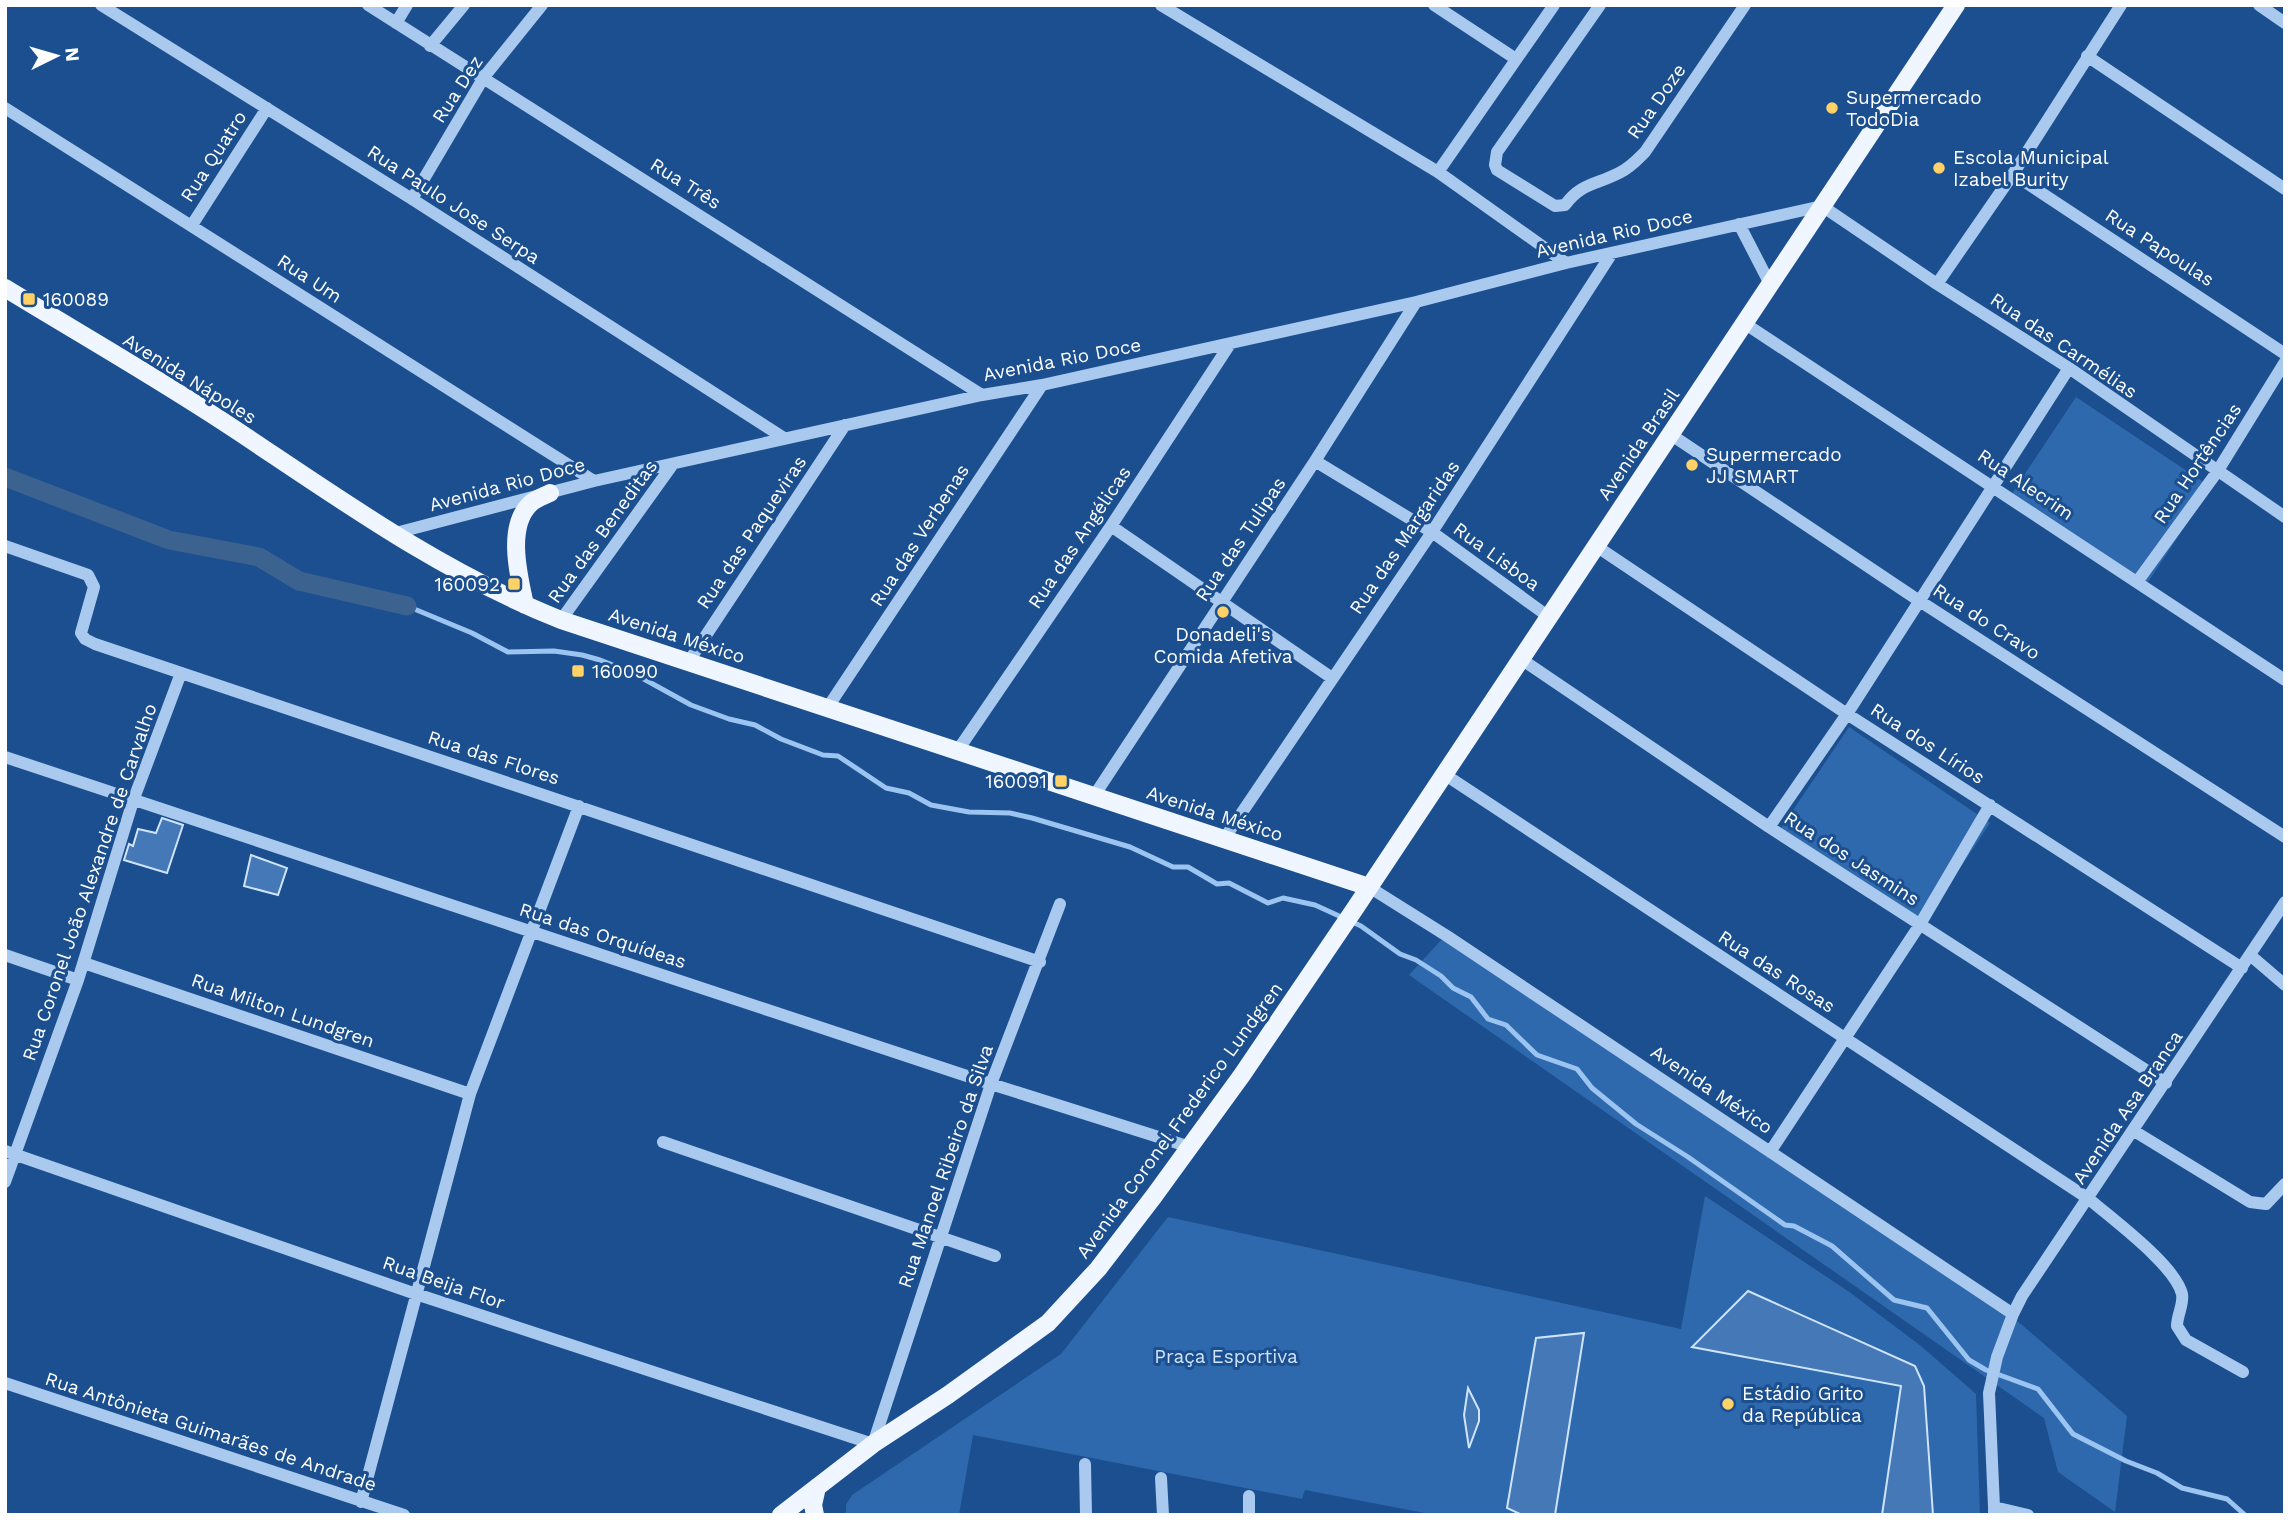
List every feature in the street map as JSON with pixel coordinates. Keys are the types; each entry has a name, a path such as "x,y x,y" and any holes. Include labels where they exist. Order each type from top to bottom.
{"main road":[{"name":"Avenida Brasil","path":"1356,907 1956,5"},
{"name":"Avenida Nápoles","path":"5,288 233,428 351,508"},
{"path":"525,605 516,565 518,534 523,515 531,504 550,493"},
{"name":"Avenida México","path":"351,508 469,578 561,620 1369,887"},
{"name":"Avenida Coronel Frederico Lundgren","path":"781,1515 873,1444 1048,1324 1098,1269 1190,1147 1356,907"},
{"path":"815,1515 813,1505 817,1487"}],"street":[{"name":"Rua Paulo Jose Serpa","path":"101,5 412,199 784,438"},
{"name":"Rua Três","path":"368,5 982,395"},
{"path":"396,23 407,5"},
{"path":"430,46 464,5"},
{"name":"Rua Dez","path":"412,199 484,77 542,5"},
{"path":"1161,5 1438,172 1566,263"},
{"path":"1434,5 1516,58"},
{"path":"1438,172 1554,5"},
{"name":"Rua Doze","path":"1600,5 1494,159 1497,170 1555,206 1565,205 1579,189 1632,166 1645,152 1745,5"},
{"path":"1937,284 2013,174 2122,5"},
{"path":"2259,5 2285,23"},
{"path":"2087,56 2285,189"},
{"name":"Rua Um","path":"5,108 594,481"},
{"name":"Rua Quatro","path":"192,225 267,108"},
{"name":"Rua Papoulas","path":"2013,174 2285,354"},
{"name":"Avenida Rio Doce","path":"392,534 594,481 982,395 1230,344 1416,302 1566,263 1822,206"},
{"name":"Rua das Carmélias","path":"1822,206 2069,369 2285,517"},
{"path":"1739,224 1770,284"},
{"name":"Rua das Margaridas","path":"1224,839 1432,532 1612,253"},
{"name":"Rua das Tulipas","path":"1094,796 1315,461 1416,302"},
{"name":"Rua Alecrim","path":"1744,323 2285,680"},
{"name":"Rua das Angélicas","path":"958,750 1111,526 1230,344"},
{"name":"Rua Hortências","path":"2137,582 2217,472 2285,362"},
{"path":"1769,827 1847,714 2069,369"},
{"name":"Rua das Verbenas","path":"828,707 1042,384"},
{"name":"Rua das Paqueviras","path":"689,661 845,425"},
{"name":"Rua do Cravo","path":"1670,434 1918,600 2285,837"},
{"name":"Rua Lisboa","path":"1315,461 1432,532 1549,617"},
{"name":"Rua das Beneditas","path":"561,620 673,464"},
{"path":"1111,526 1332,678"},
{"name":"Rua das Flores","path":"5,546 88,575 94,587 81,633 85,639 95,644 1040,962"},
{"name":"Rua dos Lírios","path":"1596,546 1847,714 2242,968"},
{"name":"Rua dos Jasmins","path":"1521,659 1919,926 2166,1083"},
{"name":"Rua Coronel João Alexandre de Carvalho","path":"5,1182 10,1152 78,981 133,801 181,673"},
{"name":"Rua das Orquídeas","path":"5,757 991,1084 1190,1147"},
{"name":"Rua das Rosas","path":"1444,774 2089,1199 2157,1259 2178,1285 2182,1298 2177,1326 2186,1340 2243,1372"},
{"path":"361,1502 470,1094 579,806"},
{"path":"1770,1152 1919,926 1990,806"},
{"name":"Avenida México","path":"1369,887 2013,1314"},
{"name":"Avenida Asa Branca","path":"1994,1511 1989,1393 1997,1357 2013,1314 2022,1296 2285,902"},
{"name":"Rua Manoel Ribeiro da Silva","path":"873,1444 991,1084 1060,904"},
{"path":"5,955 78,981"},
{"path":"2250,955 2285,985"},
{"name":"Rua Milton Lundgren","path":"84,963 470,1094"},
{"path":"2134,1131 2250,1202 2266,1204 2285,1184"},
{"path":"663,1142 995,1256"},
{"name":"Rua Beija Flor","path":"10,1152 416,1294 873,1444"},
{"name":"Rua Antônieta Guimarães de Andrade","path":"5,1382 404,1515"},
{"path":"1085,1464 1086,1515"},
{"path":"1161,1478 1163,1515"},
{"path":"1248,1496 1249,1515"},
{"path":"1994,1511 2028,1515"}],"green space":[{"path":"2076,397 2211,487 2146,585 2011,495"},
{"path":"1849,727 1990,823 1923,924 1781,828"},
{"path":"1444,937 2021,1324 2127,1416 2115,1512 2058,1472 2044,1418 1409,975"},
{"name":"Praça Esportiva","path":"1705,1196 1848,1291 1921,1346 1976,1394 1980,1515 1435,1515 1305,1490 1302,1499 973,1435 959,1515 846,1515 846,1505 852,1495 1061,1354 1168,1217 1681,1329"}],"building":[{"path":"162,818 183,825 167,873 124,860 129,844 133,846 138,829 156,833"},
{"path":"251,855 287,868 278,895 244,886"},
{"path":"1748,1291 1915,1366 1924,1386 1933,1515 1882,1515 1901,1386 1692,1347"},
{"path":"1584,1333 1555,1515 1522,1515 1507,1508 1536,1338"},
{"path":"1468,1388 1479,1410 1479,1421 1469,1448 1464,1415"}],"waterway":[{"path":"5,477 169,540 259,557 299,581 407,606"},
{"path":"407,606 472,633 508,652 554,651 600,660 631,672 691,705 755,725 781,739 823,755 838,756 886,788 909,793 931,805 969,812 1010,813 1032,818 1130,847 1173,867 1188,867 1217,884 1229,883 1268,903 1283,898 1315,905 1361,926 1400,954 1416,960 1441,976 1453,988 1471,997 1488,1019 1506,1025 1537,1055 1577,1069 1592,1088 1636,1124 1785,1225 1794,1226 1832,1246 1894,1300 1927,1308 1969,1360 1986,1370 2038,1389 2073,1434 2126,1461 2157,1473 2182,1488 2227,1499 2245,1515"}],"place":[{"name":"Supermercado TodoDia","path":"1832,108"},
{"name":"Escola Municipal Izabel Burity","path":"1939,168"},
{"name":"160089","path":"29,299"},
{"name":"Supermercado JJ SMART","path":"1692,465"},
{"name":"160092","path":"514,584"},
{"name":"Donadeli's Comida Afetiva","path":"1223,612"},
{"name":"160090","path":"578,671"},
{"name":"160091","path":"1061,781"},
{"name":"Estádio Grito da República","path":"1728,1404"}]}
